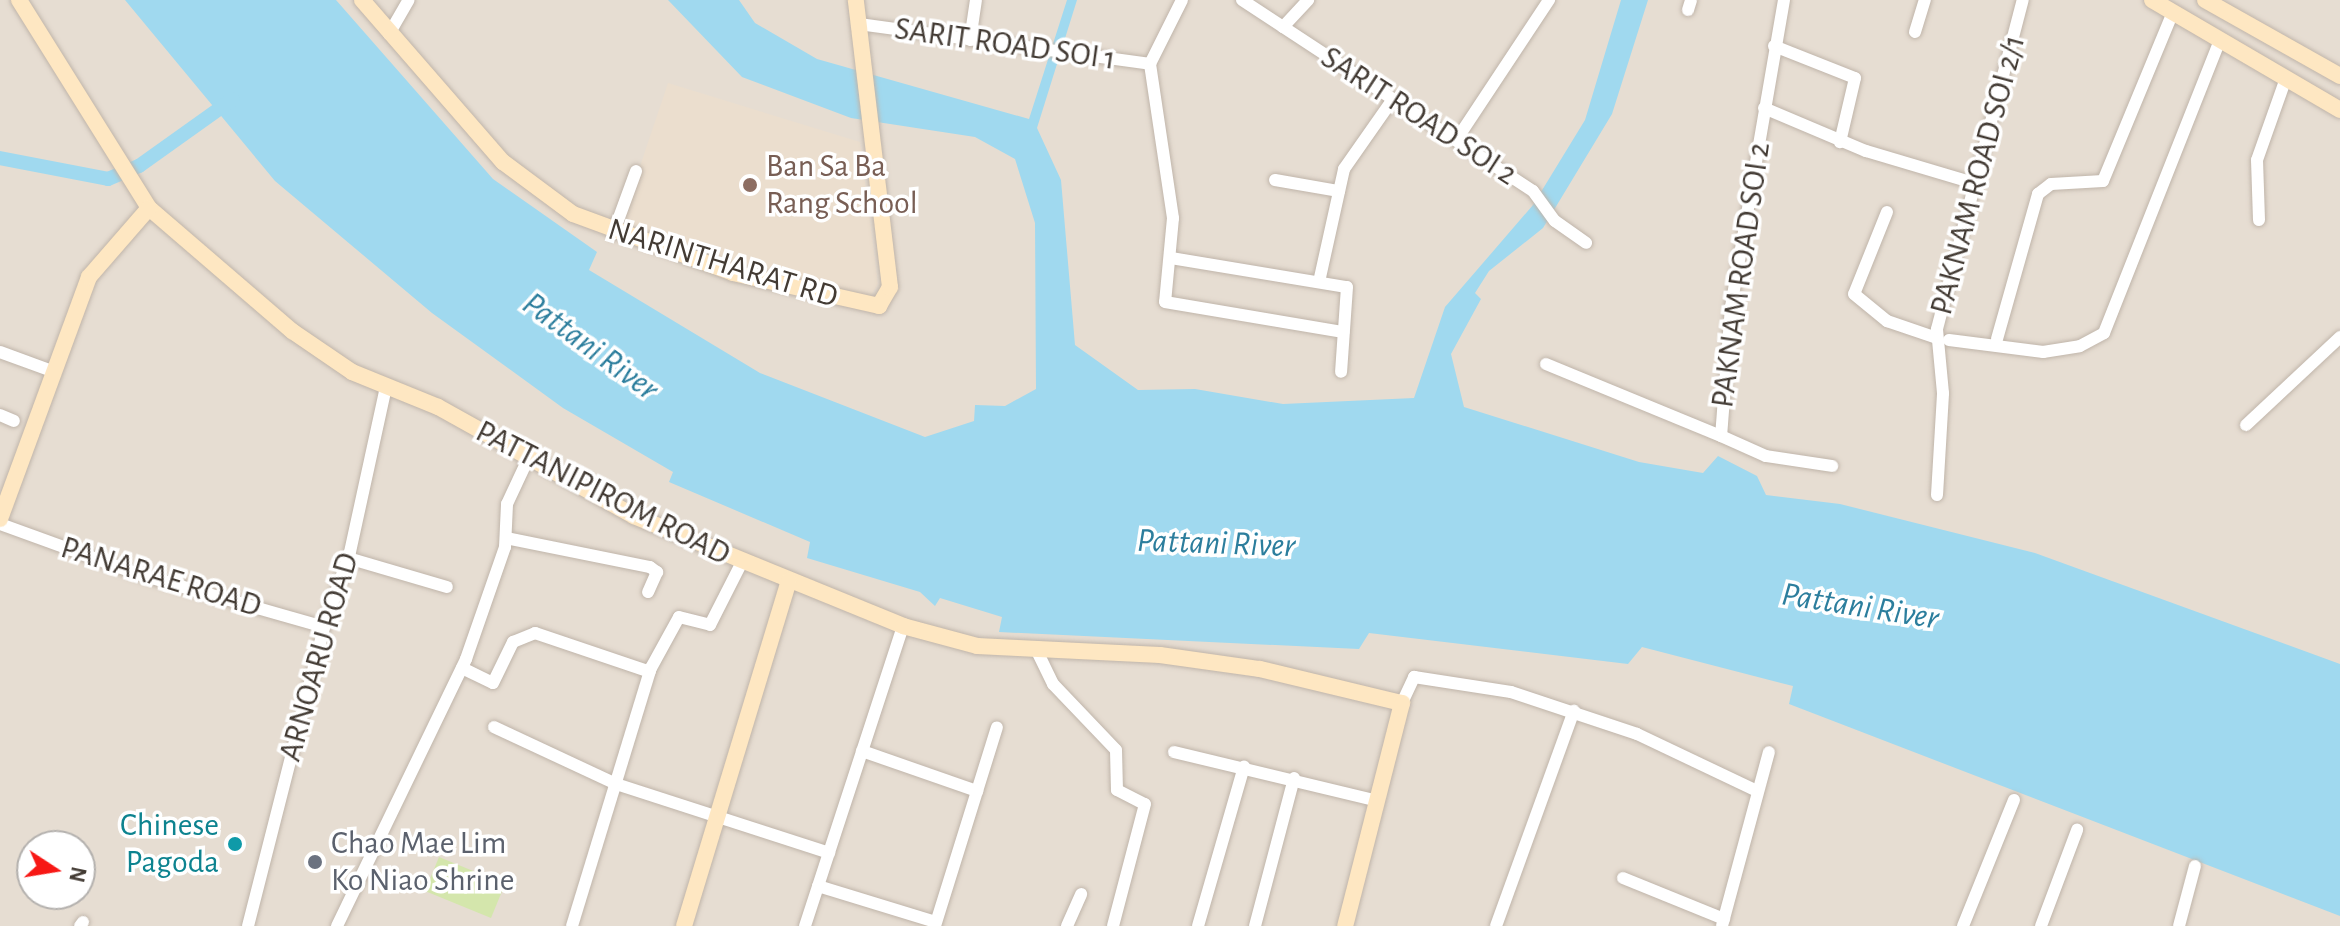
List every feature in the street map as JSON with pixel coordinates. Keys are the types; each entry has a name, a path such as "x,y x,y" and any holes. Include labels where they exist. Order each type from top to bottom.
{"street":[{"name":"PATTANIPIROM ROAD","path":"19,0 129,182 149,208 292,331 386,387 438,407 528,459 741,564 903,626 977,646 1260,669 1402,703"},
{"name":"NARINTHARAT RD","path":"362,0 503,162 573,214 613,234 855,303 886,300 859,24"},
{"path":"389,34 409,0"},
{"path":"856,0 859,24"},
{"path":"970,40 976,0"},
{"path":"1182,0 1150,64 1173,218 1165,302 1343,332"},
{"name":"SARIT ROAD SOI 2","path":"1242,0 1533,191 1555,221 1586,243"},
{"path":"1283,27 1308,0"},
{"path":"1457,139 1549,0"},
{"name":"PAKNAM ROAD SOI 2","path":"1784,0 1731,307 1721,436 1766,456 1832,466"},
{"path":"1915,32 1925,0"},
{"name":"PAKNAM ROAD SOI 2/1","path":"1937,495 1943,339 1977,184 2023,0"},
{"path":"2152,0 2340,110"},
{"path":"2205,0 2340,76"},
{"path":"1997,339 2042,188 2103,181 2173,12"},
{"name":"SARIT ROAD SOI 1","path":"859,24 1067,57 1150,64"},
{"path":"2241,52 2253,27"},
{"path":"1887,212 1854,294 1887,321 1943,339 2043,352 2080,346 2104,333 2220,40"},
{"path":"1774,46 1855,78 1840,142"},
{"path":"2259,220 2257,160 2286,78"},
{"path":"1319,282 1344,169 1393,99"},
{"path":"1764,108 1840,142 1977,184"},
{"path":"613,234 636,171"},
{"path":"1275,180 1339,191"},
{"path":"0,521 52,371 89,277 149,208"},
{"path":"1171,258 1347,287 1341,372"},
{"path":"2246,425 2340,337"},
{"path":"0,352 52,371"},
{"path":"1546,364 1721,436"},
{"name":"ARNOARU ROAD","path":"248,926 324,627 348,558 386,387"},
{"path":"0,415 14,421"},
{"path":"337,926 462,668 506,538 507,504 528,459"},
{"name":"PANARAE ROAD","path":"0,521 138,574 324,627"},
{"path":"506,538 650,567 657,572 648,592"},
{"path":"348,558 447,587"},
{"path":"572,926 650,672 679,617 710,625 741,564"},
{"path":"684,926 789,581"},
{"path":"805,926 903,626"},
{"path":"462,668 493,683 517,636 535,633 650,672"},
{"path":"1036,649 1053,684 1116,750 1117,790 1145,804 1113,926"},
{"path":"1345,926 1374,800 1402,703 1414,677 1574,711 1757,791"},
{"path":"1496,926 1574,711"},
{"path":"494,727 616,784 829,853"},
{"path":"818,886 936,924 997,727"},
{"path":"862,751 977,791"},
{"path":"1174,752 1294,778 1374,800"},
{"path":"1623,878 1723,922 1769,752"},
{"path":"1198,926 1244,767"},
{"path":"1255,926 1294,778"},
{"path":"1963,926 2014,800"},
{"path":"2041,926 2077,830"},
{"path":"2179,926 2195,866"},
{"path":"1067,926 1081,894"}],"shaded area":[{"path":"0,0 2340,0 2340,926 0,926"},
{"name":"Ban Sa Ba Rang School","path":"668,83 860,142 878,284 872,294 864,300 711,261 619,229"}],"green space":[{"path":"439,857 505,884 491,918 425,891"}],"water":[{"name":"Pattani River","path":"125,0 336,0 493,179 597,252 589,270 760,373 925,437 974,421 975,405 1005,406 1036,389 1035,223 1015,159 975,137 851,118 742,77 668,0 739,0 755,23 817,59 1029,119 1067,0 1077,0 1037,128 1061,180 1075,345 1138,390 1195,389 1283,404 1414,398 1445,307 1533,205 1585,120 1621,0 1648,0 1612,114 1543,228 1489,271 1475,293 1481,299 1451,354 1464,407 1639,462 1703,473 1718,456 1757,476 1766,495 1840,504 2035,553 2340,664 2340,916 1789,704 1793,686 1642,647 1628,664 1369,633 1359,649 999,632 1002,617 940,598 935,606 920,592 807,558 810,542 669,482 673,472 563,408 432,313 275,181"}],"waterway":[{"path":"0,158 108,179 139,166 233,99"}],"place":[{"name":"Ban Sa Ba Rang School","path":"750,185"},
{"name":"Chinese Pagoda","path":"235,844"},
{"name":"Chao Mae Lim Ko Niao Shrine","path":"315,862"}]}
